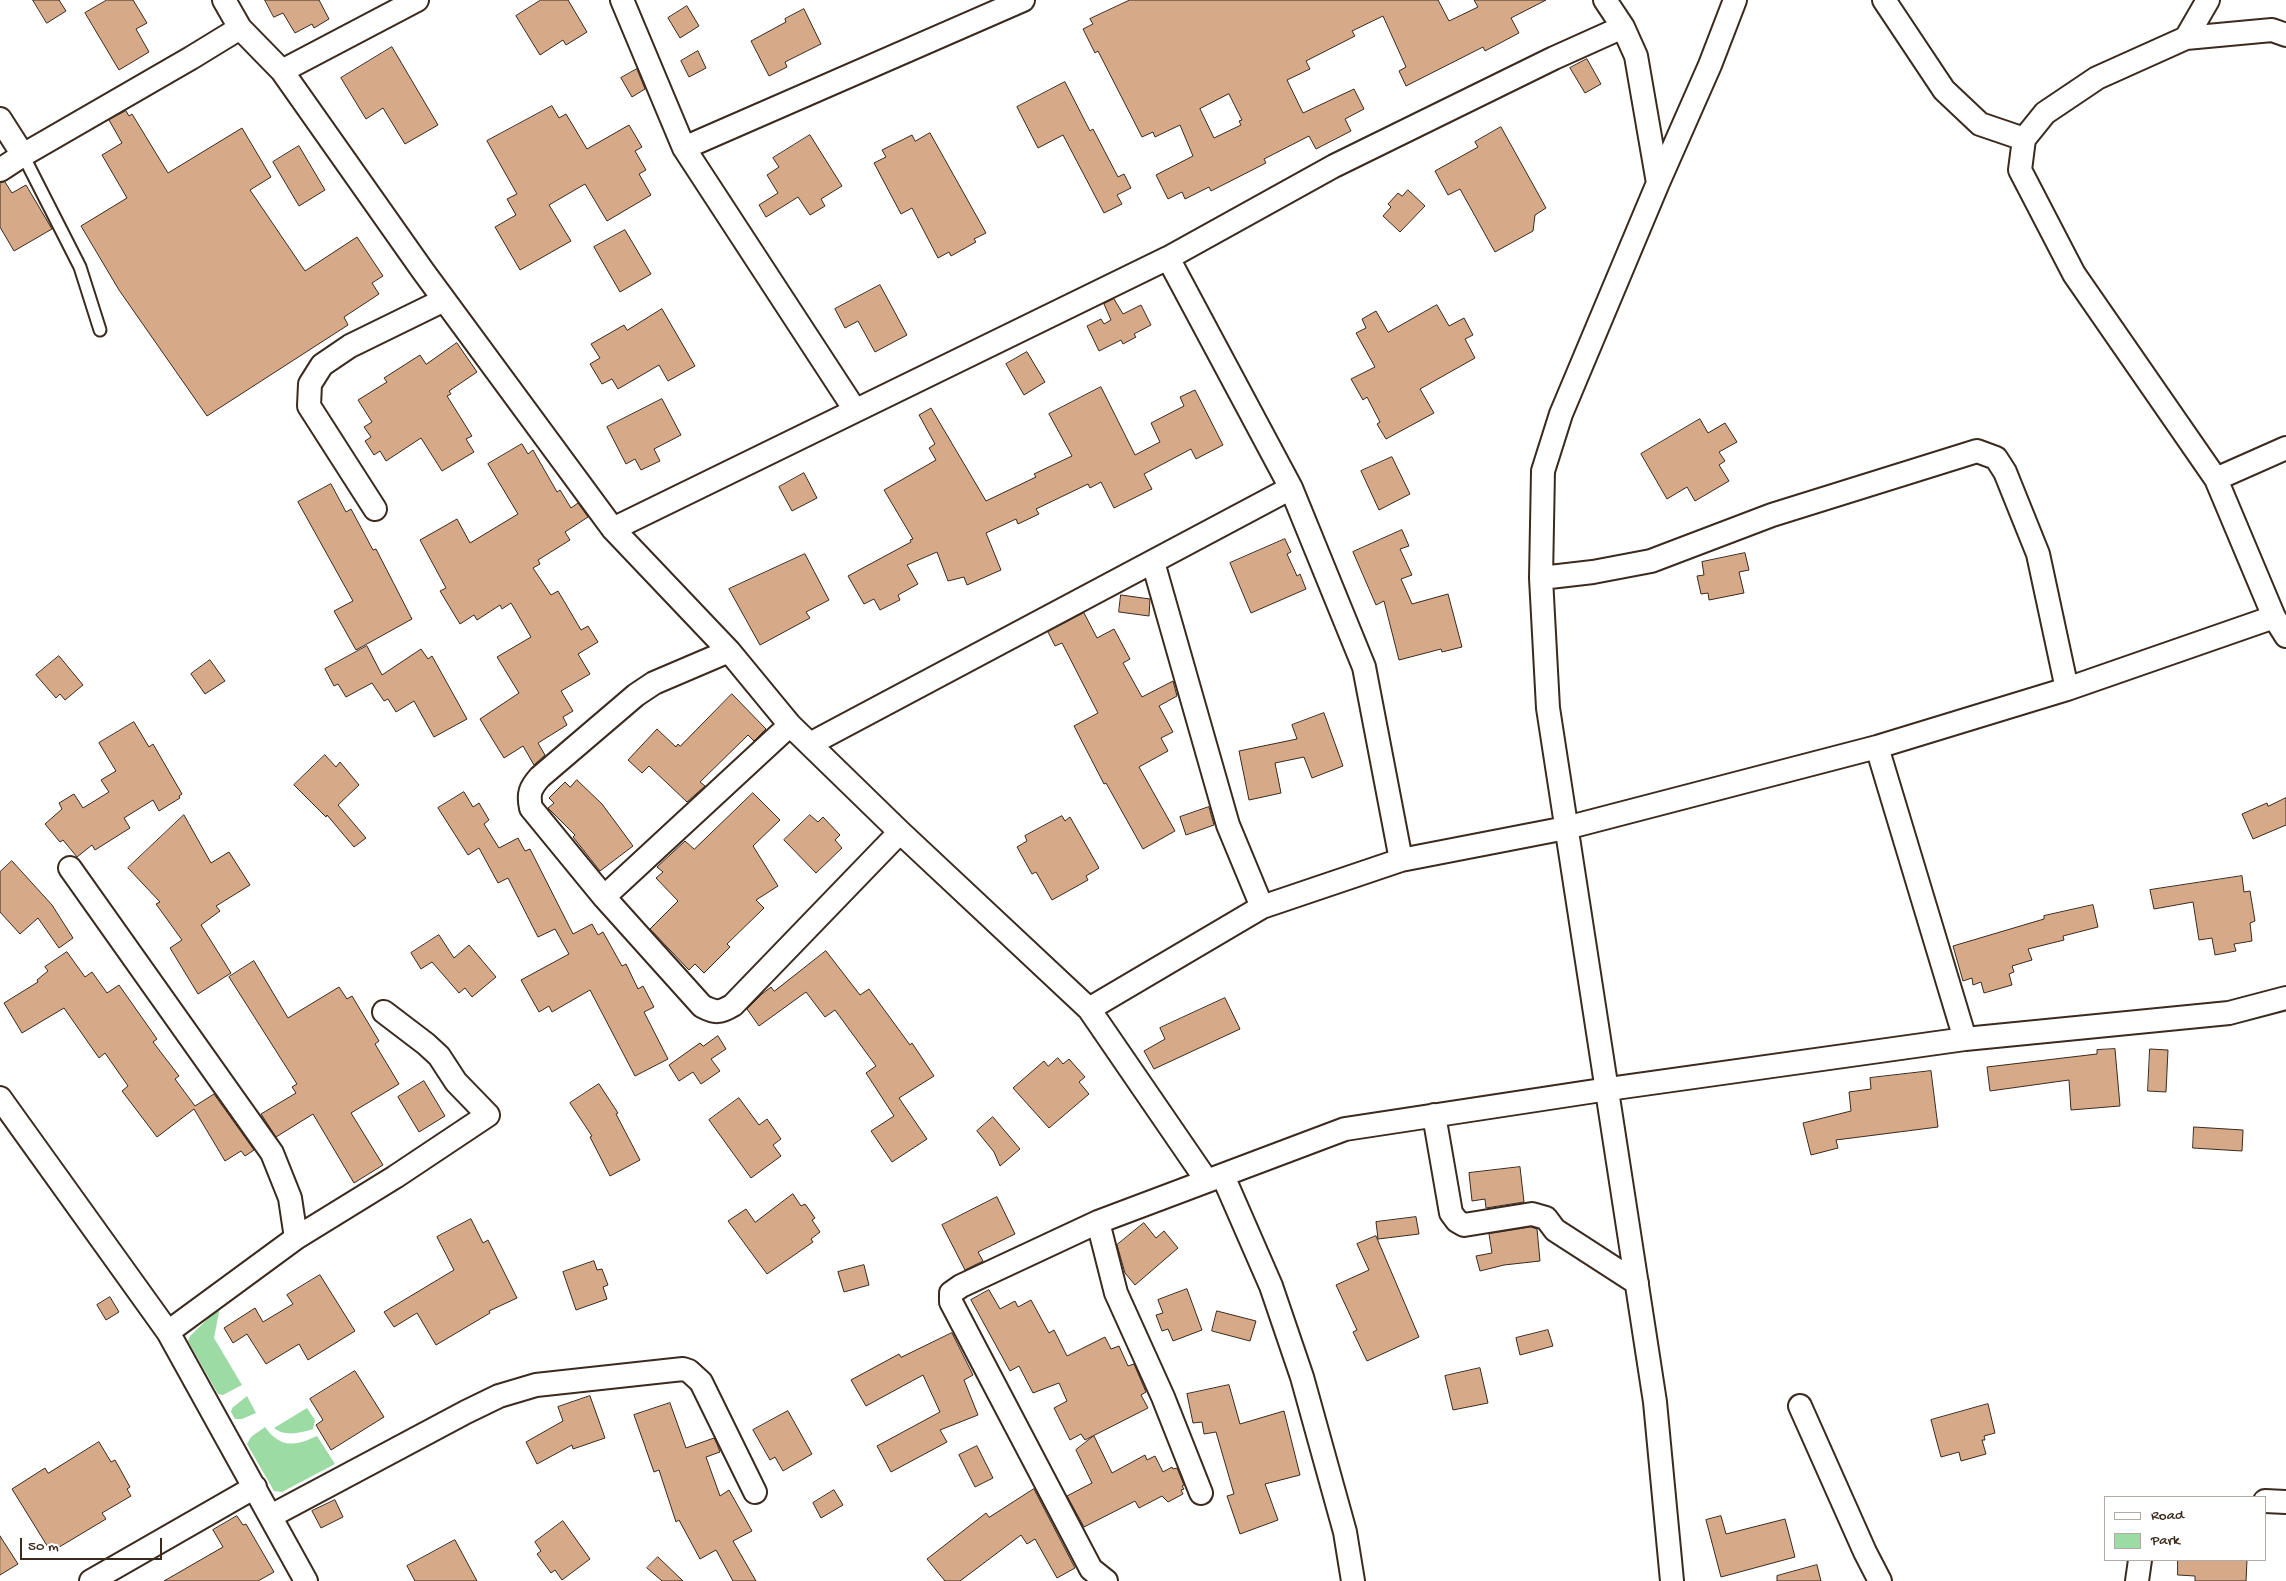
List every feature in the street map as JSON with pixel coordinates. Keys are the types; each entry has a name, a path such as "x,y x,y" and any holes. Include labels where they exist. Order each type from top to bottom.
{"street":[{"path":"224,0 240,28 282,71 444,300 613,529 729,651 790,725 900,832 1089,1008 1215,1179 1271,1286 1302,1377 1345,1532 1353,1581"},
{"path":"282,71 417,0"},
{"path":"622,0 684,148 855,410"},
{"path":"684,148 1023,0"},
{"path":"1605,0 1623,27 1636,56 1658,183"},
{"path":"1672,1581 1655,1402 1548,708 1541,578 1543,471 1560,414 1710,65 1735,0"},
{"path":"1884,0 1944,90 1980,124 2024,139"},
{"path":"2186,38 2208,0"},
{"path":"613,529 1168,258 1334,166 1554,58 1623,27"},
{"path":"0,170 23,154 240,28"},
{"path":"1089,1008 1262,907 1401,860 1566,828 1877,747 2280,626 2216,479 2074,274 2020,170 2024,139 2045,113 2097,78 2186,38 2272,30 2286,35"},
{"path":"0,119 23,154"},
{"path":"1168,258 1291,488 1364,667 1401,860"},
{"path":"375,509 309,406 310,384 322,365 350,346 444,300"},
{"path":"2216,479 2286,448"},
{"path":"1541,578 1593,572 1651,561 1772,514 1977,452 1996,458 2005,472 2038,554 2067,689"},
{"path":"810,744 1291,488"},
{"path":"1153,562 1228,825 1262,907"},
{"path":"729,651 654,683 636,695 532,786 528,796 531,808 604,897 702,1006 714,1013 723,1012 733,1005 900,832"},
{"path":"604,897 790,725"},
{"path":"1877,747 1965,1039"},
{"path":"70,868 272,1153 290,1198 296,1238"},
{"path":"1106,1581 1091,1569 950,1302 951,1293 961,1286 1098,1222 1345,1129 1608,1088 1965,1039 2229,1013 2286,998"},
{"path":"168,1332 296,1238 395,1177 488,1115 456,1082 432,1050 384,1012"},
{"path":"0,1098 168,1332 272,1516 306,1581"},
{"path":"1434,1115 1451,1212 1457,1221 1464,1225 1532,1214 1546,1218 1555,1230 1637,1283"},
{"path":"1098,1222 1116,1293 1163,1397 1201,1493"},
{"path":"272,1516 466,1412 500,1396 536,1386 683,1369 690,1371 701,1382 754,1492"},
{"path":"1800,1406 1865,1552 1880,1581"},
{"path":"91,1581 255,1487"},
{"path":"2266,1501 2286,1502"},
{"path":"2137,1581 2140,1561"}],"lane":[{"path":"23,154 80,267 100,330"}],"green space":[{"path":"220,1307 214,1338 242,1385 223,1395 218,1394 188,1341 190,1336"},
{"path":"247,1396 256,1413 242,1419 235,1419 231,1412 232,1408"},
{"path":"307,1408 315,1420 313,1429 298,1433 283,1433 274,1428"},
{"path":"265,1427 277,1439 289,1444 302,1442 317,1436 335,1464 282,1492 274,1491 247,1444 251,1437"}],"building":[{"path":"33,0 59,0 66,11 47,23"},
{"path":"107,0 133,0 147,23 136,29 149,52 119,70 85,13"},
{"path":"265,0 319,0 329,19 314,28 312,24 295,33 283,13 274,17"},
{"path":"541,0 568,0 587,32 566,45 563,40 540,55 516,16"},
{"path":"1130,0 1438,0 1449,21 1478,7 1474,0 1546,0 1511,18 1519,33 1485,51 1483,47 1406,86 1399,71 1406,67 1383,16 1352,31 1355,36 1306,61 1310,69 1287,80 1303,113 1354,89 1364,109 1345,119 1351,131 1316,149 1309,136 1264,159 1266,163 1211,191 1209,187 1185,199 1182,192 1168,199 1156,175 1193,156 1180,125 1155,137 1153,132 1142,137 1098,51 1095,53 1083,29 1093,24 1090,19","holes":["1229,94 1242,120 1239,121 1241,125 1214,138 1200,109"]},
{"path":"687,6 699,26 680,38 668,18"},
{"path":"804,9 821,44 785,62 787,67 769,76 751,41 786,22 785,19"},
{"path":"392,47 438,125 405,144 383,108 366,119 341,78"},
{"path":"698,51 706,68 689,77 681,61"},
{"path":"1587,59 1601,84 1585,93 1570,68"},
{"path":"637,69 645,89 632,97 621,78"},
{"path":"1065,82 1090,131 1093,129 1118,177 1124,174 1131,188 1117,195 1122,204 1104,213 1063,135 1038,148 1017,107"},
{"path":"552,106 559,118 566,114 587,149 629,125 642,147 635,151 646,170 639,174 651,195 607,221 585,184 549,205 571,241 520,270 495,227 516,215 507,199 517,194 487,141"},
{"path":"126,111 129,116 132,114 168,173 242,128 271,177 250,190 305,271 357,237 383,276 372,283 379,294 344,317 348,325 207,416 119,290 81,226 127,198 102,155 122,143 109,120"},
{"path":"1501,127 1546,208 1535,215 1533,231 1495,252 1460,189 1448,195 1435,171 1478,147 1475,142"},
{"path":"930,133 986,233 974,239 976,242 951,256 949,252 938,258 912,208 901,214 874,163 886,157 882,150 912,135 915,141"},
{"path":"810,135 842,186 821,199 825,206 810,215 798,197 766,217 759,205 778,193 767,175 779,167 773,158"},
{"path":"299,146 325,190 299,206 273,162"},
{"path":"5,182 12,193 26,185 52,229 14,251 0,227 0,183"},
{"path":"1408,190 1425,206 1400,232 1383,216 1391,207 1388,204 1398,193 1402,196"},
{"path":"625,230 651,274 620,292 594,247"},
{"path":"880,285 907,335 875,352 858,321 845,328 835,309"},
{"path":"1114,299 1123,314 1141,305 1151,325 1134,334 1136,337 1123,344 1121,340 1099,351 1087,326 1101,319 1104,324 1111,320 1104,304"},
{"path":"1437,305 1449,326 1464,318 1473,335 1465,339 1475,358 1420,389 1434,413 1386,439 1377,424 1380,422 1367,397 1363,400 1351,379 1375,367 1356,333 1366,328 1362,319 1376,311 1388,332"},
{"path":"662,309 695,366 668,381 659,365 618,389 612,379 602,384 590,364 600,358 591,344 624,325 627,330"},
{"path":"457,343 477,372 449,391 451,394 447,396 472,436 466,439 474,452 442,471 421,438 386,461 380,451 374,455 365,441 371,437 364,427 372,422 358,400 387,382 384,378 420,355 426,364"},
{"path":"1027,352 1045,382 1024,395 1006,364"},
{"path":"1101,387 1135,455 1160,442 1151,423 1184,406 1180,397 1195,390 1223,445 1196,459 1191,449 1144,474 1152,489 1114,508 1101,482 1090,488 1088,484 1036,509 1039,514 1018,524 1016,519 986,533 1001,570 967,585 964,577 948,581 937,552 907,565 918,584 898,595 900,600 880,610 874,599 864,604 848,576 911,542 910,540 913,539 884,490 936,460 929,448 935,444 919,415 931,408 986,501 1036,477 1034,474 1072,456 1049,414"},
{"path":"662,399 681,435 654,449 660,461 641,470 635,459 626,464 607,427"},
{"path":"1700,419 1708,433 1725,423 1737,442 1719,452 1725,461 1719,465 1729,481 1695,501 1687,487 1667,499 1641,454"},
{"path":"522,444 528,454 533,450 557,492 560,490 571,508 578,503 588,517 565,532 570,540 538,560 540,564 533,568 551,595 558,591 581,630 588,626 598,642 578,654 590,674 561,691 573,711 563,717 567,725 538,743 545,755 534,765 523,746 504,758 480,719 519,693 497,657 531,637 511,603 502,609 500,605 477,620 474,615 460,624 440,591 446,588 420,540 457,519 470,543 518,514 488,464"},
{"path":"1392,457 1410,494 1379,510 1361,471"},
{"path":"804,473 817,498 792,511 779,487"},
{"path":"331,484 346,512 351,509 373,550 376,549 412,619 356,650 334,611 353,601 298,502"},
{"path":"1402,530 1409,546 1400,549 1412,575 1401,579 1412,604 1448,594 1462,647 1442,652 1441,649 1399,660 1384,601 1376,605 1353,552"},
{"path":"1285,539 1291,552 1287,554 1297,576 1300,574 1306,589 1251,613 1230,563"},
{"path":"1745,553 1749,570 1739,572 1744,593 1709,600 1708,593 1701,594 1697,576 1704,575 1702,562"},
{"path":"805,554 829,600 806,612 810,618 760,645 729,589"},
{"path":"1121,595 1150,599 1149,616 1119,612"},
{"path":"1084,613 1097,638 1114,629 1130,659 1123,663 1142,697 1173,681 1177,696 1159,706 1173,732 1161,738 1168,751 1139,767 1175,831 1143,849 1106,783 1104,784 1074,726 1098,713 1062,643 1055,646 1048,632"},
{"path":"367,646 382,675 421,649 428,659 432,656 467,719 434,737 414,701 396,712 388,699 384,701 372,683 346,697 338,684 334,686 325,669"},
{"path":"59,656 83,685 65,700 60,694 56,698 36,675"},
{"path":"210,660 225,681 205,694 191,674"},
{"path":"732,694 766,729 754,741 748,735 700,782 705,786 687,802 649,766 642,773 628,760 657,729 676,747 678,744 680,746"},
{"path":"1324,713 1343,766 1312,778 1304,757 1275,763 1281,793 1249,800 1239,751 1297,739 1292,725"},
{"path":"134,722 149,747 153,744 182,794 179,796 180,798 159,811 153,800 124,818 130,828 95,850 92,845 77,857 63,840 60,842 45,824 62,809 59,803 74,794 83,808 109,792 101,780 116,771 99,743"},
{"path":"325,755 336,767 340,762 359,785 338,805 366,838 354,847 327,815 326,817 294,785"},
{"path":"577,780 602,804 633,846 600,871 573,837 575,835 548,808 554,803 549,798 565,782 570,787"},
{"path":"464,792 473,807 479,803 489,820 484,824 499,848 518,838 525,851 530,849 573,934 592,924 598,935 603,932 622,966 626,964 638,989 643,986 654,1007 644,1012 668,1059 635,1076 590,990 552,1012 549,1006 539,1012 521,980 569,954 555,929 538,937 508,878 498,883 479,848 468,855 438,808"},
{"path":"753,793 780,820 753,846 778,886 756,900 764,908 727,944 730,947 704,973 695,964 689,970 650,929 678,901 656,878 663,872 657,867 685,841 694,849"},
{"path":"2286,798 2286,825 2253,839 2242,814 2267,803 2268,806"},
{"path":"1209,807 1214,825 1186,835 1180,817"},
{"path":"184,815 211,863 229,852 250,885 216,906 220,911 201,925 231,973 198,994 170,948 182,940 156,904 160,902 128,868"},
{"path":"810,815 818,822 823,817 840,835 835,840 842,848 816,873 784,840"},
{"path":"1062,816 1065,821 1070,817 1099,868 1086,876 1088,880 1052,900 1036,872 1032,874 1017,847 1027,841 1025,836"},
{"path":"12,861 52,905 73,938 59,948 38,918 20,934 0,912 0,872"},
{"path":"2242,876 2244,892 2250,891 2255,921 2250,923 2252,941 2234,944 2236,951 2215,955 2212,938 2199,940 2193,902 2154,909 2150,890"},
{"path":"2093,905 2098,927 2063,936 2064,940 2028,949 2032,960 2012,966 2014,972 2009,974 2012,985 1984,993 1981,982 1973,985 1972,978 1963,981 1953,946 2044,919 2044,916"},
{"path":"439,935 454,958 469,945 496,977 472,997 465,988 459,993 432,962 421,969 411,953"},
{"path":"826,951 860,995 869,989 910,1045 912,1043 934,1076 899,1098 927,1139 892,1162 871,1131 894,1116 866,1073 876,1066 835,1010 825,1017 806,992 759,1026 747,1009 771,987 774,991"},
{"path":"67,952 85,977 92,972 107,993 119,985 157,1039 153,1042 179,1076 175,1079 195,1106 214,1094 254,1150 245,1156 241,1151 225,1161 194,1109 157,1137 122,1091 128,1086 105,1053 99,1058 64,1008 22,1033 4,1003 38,982 37,980 48,971 45,967"},
{"path":"254,961 288,1018 339,987 347,999 352,996 379,1041 375,1044 399,1084 351,1113 383,1165 354,1183 313,1114 276,1137 261,1114 296,1093 292,1087 297,1084 229,977"},
{"path":"1225,998 1240,1029 1154,1069 1144,1051 1165,1039 1160,1028"},
{"path":"718,1036 726,1049 711,1059 720,1071 701,1084 693,1072 679,1081 669,1065 700,1043 703,1046"},
{"path":"2115,1049 2120,1106 2071,1110 2069,1080 1990,1091 1987,1067 2097,1054 2097,1050"},
{"path":"2150,1049 2168,1050 2166,1092 2148,1091"},
{"path":"1058,1058 1063,1064 1069,1059 1085,1077 1079,1082 1089,1094 1049,1128 1013,1088 1044,1061 1048,1066"},
{"path":"1931,1071 1938,1127 1836,1140 1838,1148 1811,1155 1803,1123 1851,1111 1849,1092 1871,1089 1870,1078"},
{"path":"424,1081 445,1116 419,1132 398,1097"},
{"path":"599,1084 618,1113 616,1114 640,1160 610,1176 590,1137 592,1136 570,1103"},
{"path":"739,1098 759,1125 767,1119 781,1139 773,1145 781,1156 751,1178 709,1120"},
{"path":"993,1117 1020,1149 1000,1166 994,1152 977,1131"},
{"path":"2194,1127 2243,1130 2242,1151 2193,1148"},
{"path":"1520,1167 1524,1202 1486,1208 1485,1199 1472,1201 1469,1173"},
{"path":"793,1194 801,1206 805,1204 815,1218 812,1220 820,1232 811,1239 813,1242 767,1274 728,1221 746,1209 755,1222"},
{"path":"997,1197 1015,1234 978,1252 983,1261 965,1270 942,1225"},
{"path":"1416,1217 1419,1234 1378,1239 1376,1222"},
{"path":"471,1219 483,1243 488,1240 517,1298 489,1311 490,1313 436,1345 417,1313 394,1327 384,1312 454,1270 437,1237"},
{"path":"1144,1223 1156,1238 1164,1231 1178,1248 1135,1285 1125,1273 1117,1245"},
{"path":"1531,1227 1537,1229 1540,1261 1504,1265 1480,1271 1476,1256 1492,1253 1489,1234"},
{"path":"1376,1236 1419,1337 1367,1361 1353,1332 1357,1330 1336,1285 1369,1270 1357,1244"},
{"path":"594,1261 597,1270 602,1269 608,1285 603,1287 607,1299 576,1310 563,1272"},
{"path":"864,1265 869,1285 844,1292 838,1272"},
{"path":"320,1275 355,1331 308,1360 299,1344 266,1364 247,1334 233,1343 224,1328 255,1308 263,1322 293,1304 287,1295"},
{"path":"1187,1289 1202,1330 1173,1341 1168,1329 1162,1331 1156,1315 1163,1313 1158,1300"},
{"path":"989,1290 1000,1309 1015,1301 1018,1307 1031,1300 1049,1333 1054,1330 1067,1356 1105,1337 1111,1349 1119,1346 1128,1366 1134,1364 1146,1392 1141,1395 1148,1408 1085,1440 1081,1434 1070,1440 1054,1408 1067,1401 1059,1383 1033,1393 1019,1366 1010,1371 971,1300"},
{"path":"110,1297 119,1312 106,1320 97,1305"},
{"path":"1217,1311 1256,1321 1250,1341 1212,1331"},
{"path":"1548,1330 1553,1346 1520,1355 1516,1338"},
{"path":"952,1333 973,1375 964,1380 978,1415 940,1430 947,1442 891,1472 877,1446 940,1412 923,1375 866,1406 851,1380 899,1354 901,1357"},
{"path":"1480,1368 1488,1403 1453,1410 1445,1376"},
{"path":"355,1371 384,1417 331,1450 316,1425 323,1420 310,1399"},
{"path":"1229,1385 1240,1424 1284,1411 1300,1475 1265,1484 1278,1520 1240,1534 1227,1496 1234,1494 1216,1432 1204,1434 1202,1422 1193,1423 1187,1394"},
{"path":"590,1396 605,1438 573,1449 572,1445 537,1464 526,1442 563,1421 558,1407"},
{"path":"670,1403 686,1448 714,1438 717,1444 720,1452 706,1457 720,1496 729,1490 752,1531 733,1541 756,1581 733,1581 716,1550 700,1559 679,1520 676,1522 659,1470 654,1472 634,1415"},
{"path":"1988,1404 1995,1433 1984,1436 1985,1440 1982,1440 1986,1454 1961,1461 1959,1452 1941,1457 1931,1420"},
{"path":"788,1411 812,1454 783,1471 775,1457 770,1460 753,1430"},
{"path":"1094,1436 1112,1473 1145,1455 1147,1460 1155,1456 1163,1472 1172,1467 1173,1469 1177,1468 1184,1485 1182,1486 1184,1489 1181,1490 1183,1494 1168,1502 1162,1496 1139,1508 1135,1501 1084,1527 1067,1496 1092,1483 1076,1450"},
{"path":"99,1442 111,1462 115,1460 130,1487 127,1489 131,1496 102,1513 106,1519 51,1552 12,1489 45,1468 48,1473"},
{"path":"977,1446 993,1478 975,1487 959,1455"},
{"path":"1034,1489 1075,1568 1057,1578 1035,1539 1027,1544 1021,1535 960,1581 945,1581 927,1559 986,1513 989,1517"},
{"path":"834,1490 843,1505 821,1518 813,1503"},
{"path":"335,1500 343,1517 321,1528 312,1511"},
{"path":"237,1516 243,1525 246,1524 274,1572 258,1581 164,1581 223,1547 213,1530"},
{"path":"1721,1516 1726,1534 1785,1519 1795,1557 1721,1577 1706,1520"},
{"path":"563,1521 590,1559 562,1580 555,1570 551,1573 537,1554 541,1551 535,1542"},
{"path":"0,1536 18,1564 0,1575"},
{"path":"455,1540 477,1581 415,1581 407,1566"},
{"path":"658,1557 683,1581 662,1581 647,1568"},
{"path":"2178,1561 2247,1561 2246,1581 2195,1581 2195,1576 2178,1575"},
{"path":"1817,1565 1821,1581 1777,1581 1777,1576"}]}
